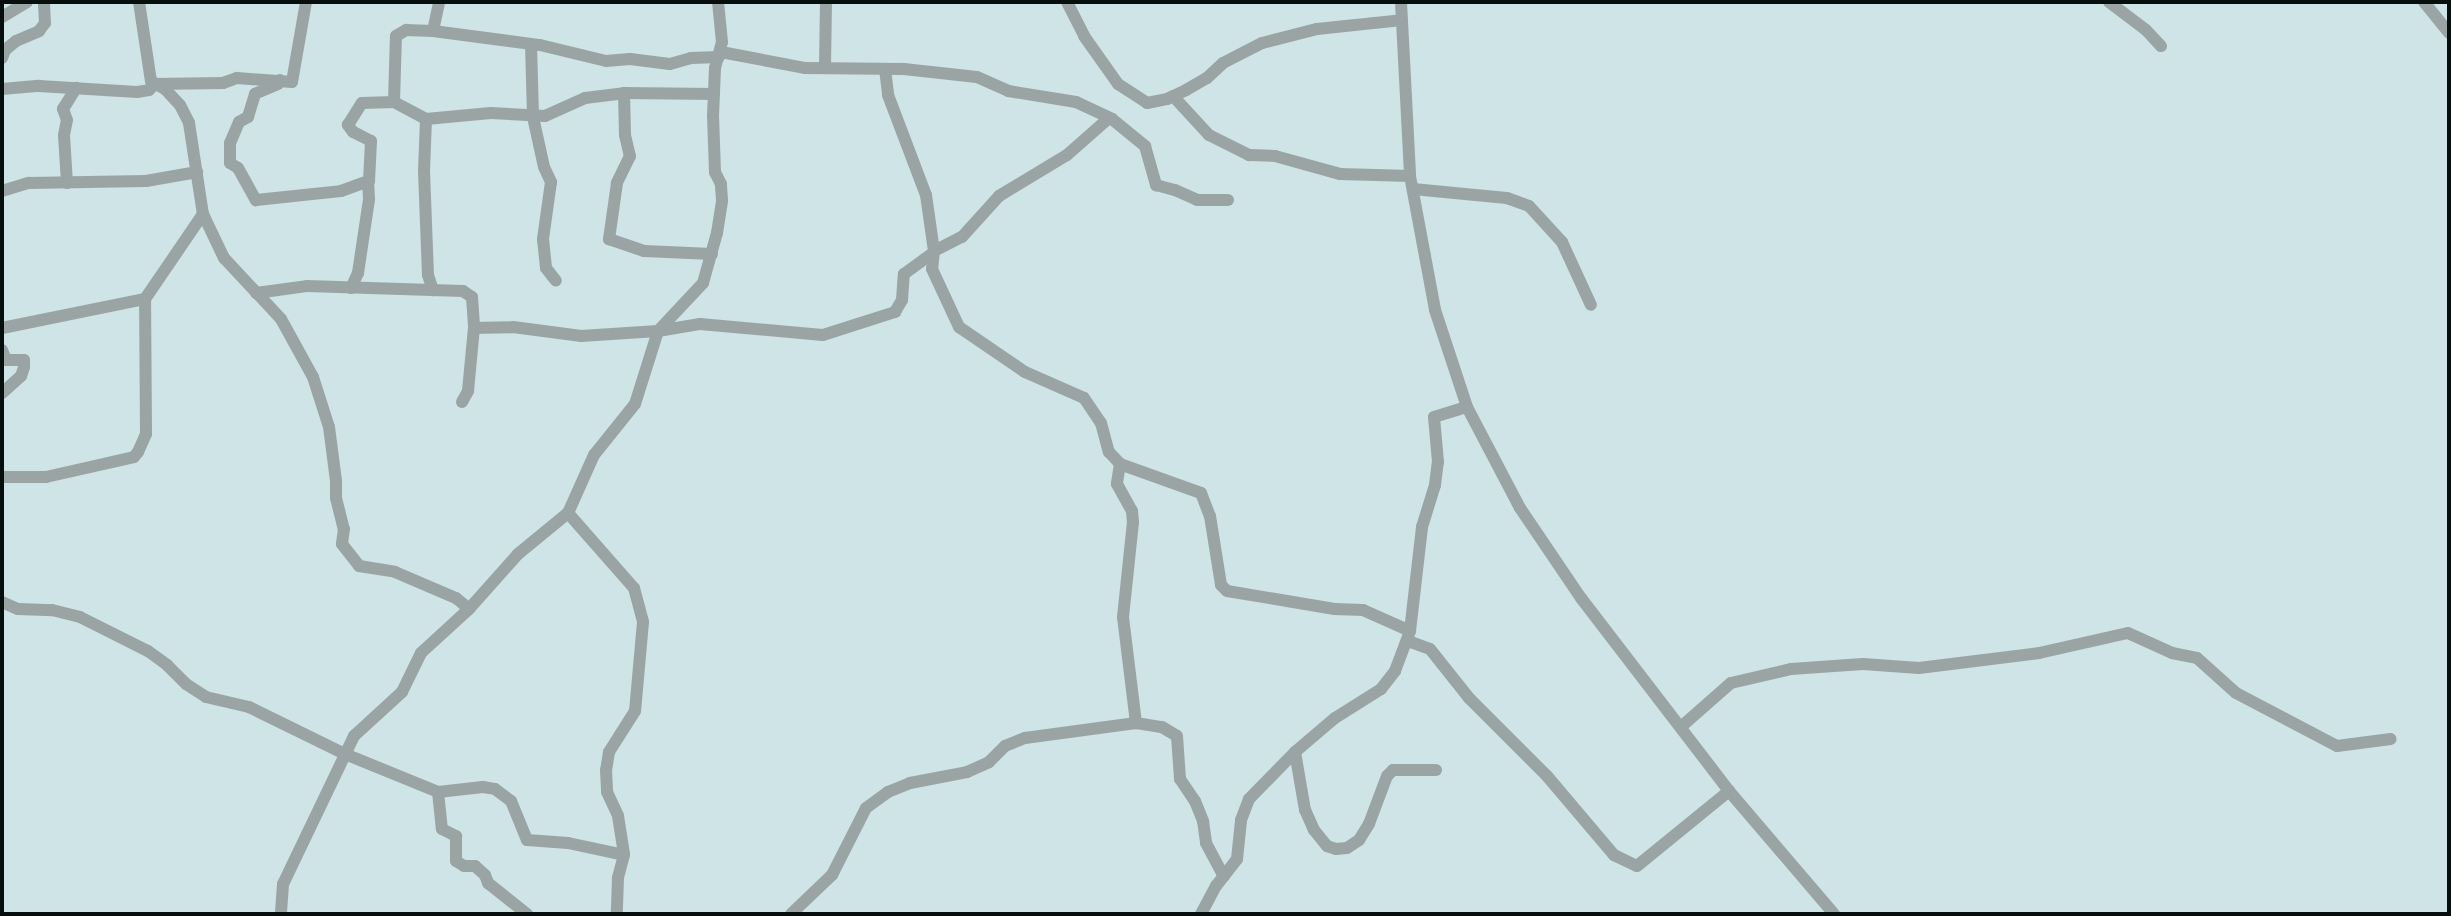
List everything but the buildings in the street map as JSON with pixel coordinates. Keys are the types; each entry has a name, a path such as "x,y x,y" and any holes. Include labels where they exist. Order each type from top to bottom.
{"street":[{"path":"2,17 27,2"},
{"path":"2,58 5,50 16,41 39,30 45,23 44,2"},
{"path":"139,2 150,81 165,89 180,105 189,123 203,214 224,257 281,319 313,377 329,427 336,498 344,529 342,544 359,566 395,572 456,598 469,609"},
{"path":"2,89 39,86 137,92 149,90 155,84 223,83 237,79 251,82 292,82 306,2"},
{"path":"433,30 439,2"},
{"path":"281,914 283,884 354,736 409,684 421,653 469,609 518,554 568,513 594,455 635,404 658,331 703,283 712,254 722,200 721,184 715,172 714,94 720,54 718,2"},
{"path":"825,66 826,2"},
{"path":"1067,2 1084,36 1118,84 1147,103 1173,96 1262,43 1317,29 1402,20"},
{"path":"1401,2 1410,176 1435,310 1466,407 1528,520 1581,598 1682,726 1729,791 1834,914"},
{"path":"2109,2 2146,30 2161,46"},
{"path":"2424,2 2449,33"},
{"path":"394,102 396,36 406,30 433,30 570,50 585,58 606,61 630,59 670,64 720,54 805,68 825,66 885,69 976,77 1008,91 1076,102 1109,118 1145,146 1156,186 1175,190 1196,200 1228,200"},
{"path":"530,44 533,117 544,167 551,182 543,239 546,268 556,281"},
{"path":"885,69 888,95 926,195 933,253 932,269 940,293 959,327 1025,372 1084,398 1101,423 1109,452 1120,464 1201,493 1216,544 1221,585 1227,591 1334,609 1363,610 1430,649 1469,698 1546,776 1614,855 1637,866 1729,791"},
{"path":"280,80 278,84 255,94 248,117 239,122 230,143 230,163 238,168 256,200 341,191 368,182"},
{"path":"67,183 64,135 67,120 63,109 76,88"},
{"path":"351,288 358,273 369,199 371,141 353,132 348,125 362,103 394,102 426,119 491,113 533,117 558,112 585,98 624,93 714,94"},
{"path":"624,93 625,135 630,156 617,183 609,239 644,251 712,254"},
{"path":"1173,96 1209,135 1234,150 1249,155 1275,156 1340,174 1410,176"},
{"path":"474,328 513,327 581,336 658,331 700,324 823,335 895,312 902,300 904,274 933,253 962,237 999,197 1067,155 1109,118"},
{"path":"426,119 424,171 428,275 433,290"},
{"path":"2,191 29,183 146,181 197,172"},
{"path":"1413,190 1507,198 1529,206 1562,243 1591,305"},
{"path":"2,477 46,477 134,457 138,452 146,434 145,299 203,214"},
{"path":"256,293 307,286 463,291 472,297 474,328 468,391 462,402"},
{"path":"2,328 145,299"},
{"path":"2,350 6,360 24,360 24,367 21,376 2,393"},
{"path":"1201,914 1237,859 1241,820 1249,799 1295,752 1335,718 1381,689 1395,671 1409,636 1422,527 1435,485 1437,462 1434,417 1466,407"},
{"path":"1120,464 1117,484 1132,511 1133,522 1123,617 1136,723"},
{"path":"568,513 634,588 643,622 635,711 609,752 606,770 607,792 618,816 624,855 618,878 617,914"},
{"path":"2,602 18,609 52,610 80,617 148,651 186,684 206,697 249,707 345,754 438,792 483,787 495,789 511,801 527,840 568,843 624,855"},
{"path":"1682,726 1731,682 1791,669 1863,664 1919,668 2039,653 2128,633 2172,653 2197,657 2236,693 2337,746 2391,739"},
{"path":"791,914 832,876 866,808 888,792 910,783 967,772 989,762 1005,746 1025,738 1136,723 1162,727 1177,736 1180,779 1195,801 1203,821 1206,843 1224,877"},
{"path":"1295,752 1305,810 1314,830 1327,846 1336,849 1347,848 1359,840 1369,824 1387,776 1393,770 1436,771"},
{"path":"438,792 442,829 456,836 456,861 464,866 475,866 485,875 488,883 527,914"}]}
